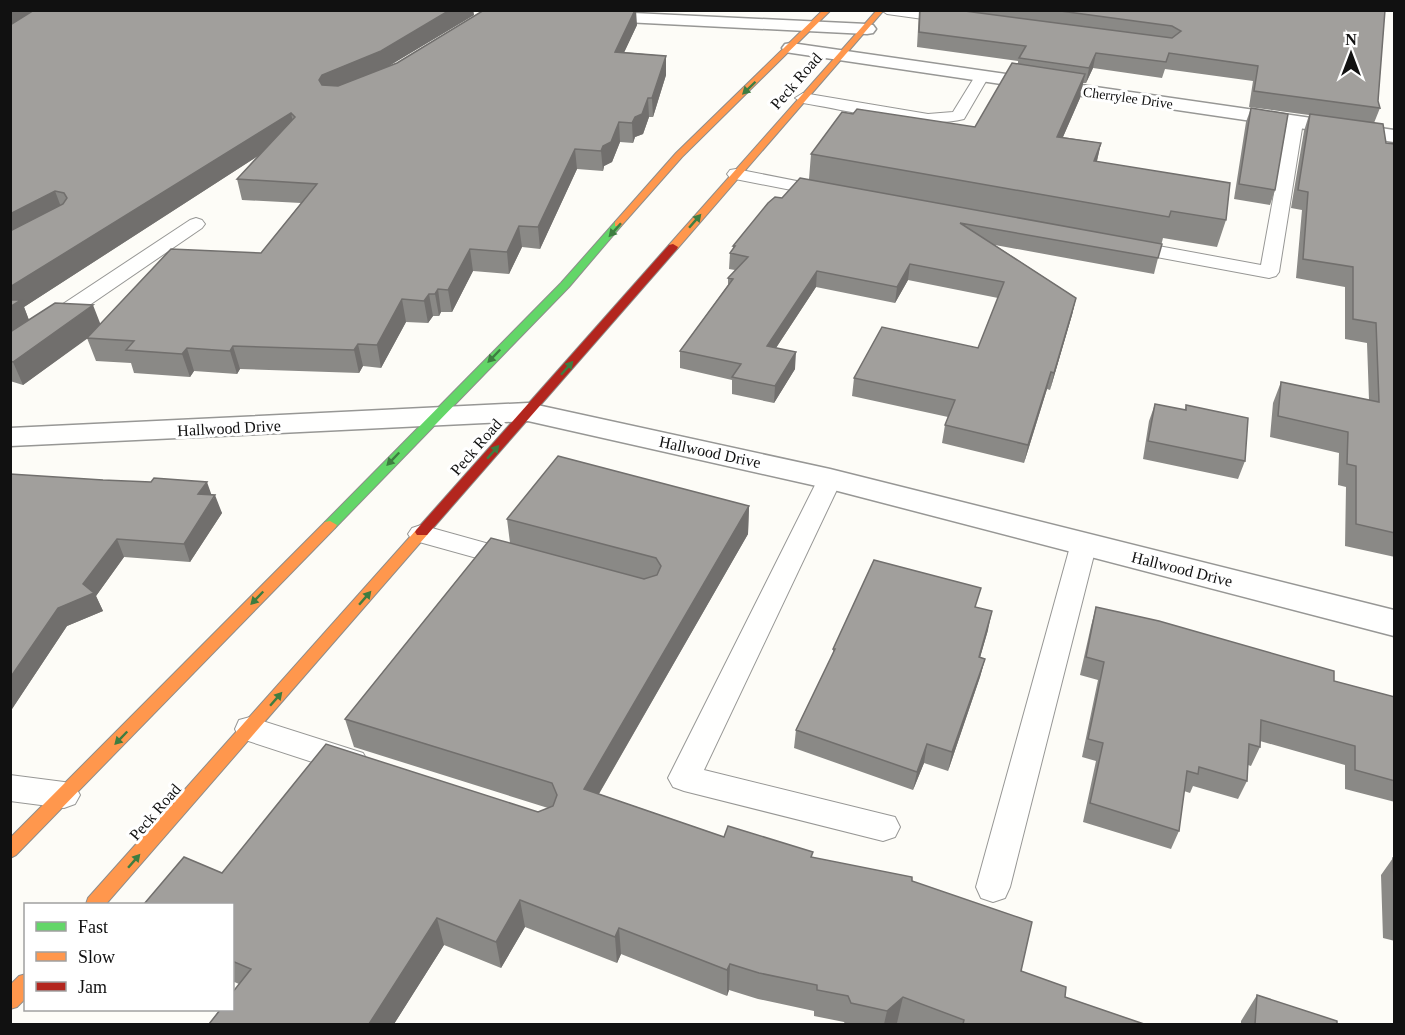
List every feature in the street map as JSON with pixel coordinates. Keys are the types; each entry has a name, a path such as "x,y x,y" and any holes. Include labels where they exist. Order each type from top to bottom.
{"main road":[{"name":"Peck Road","path":"10,850 565,285 679,155 828,10"},
{"name":"Peck Road","path":"96,903 881,10"},
{"path":"10,1000 24,985"}],"street":[{"path":"578,15 867,28"},
{"name":"Cherrylee Drive","path":"791,48 1395,136"},
{"name":"Hallwood Drive","path":"10,438 528,412 830,479 1395,623"}],"lane":[{"path":"886,10 969,21"},
{"path":"803,98 927,119 944,119 958,116 982,76"},
{"path":"1103,242 1269,272 1295,122"},
{"path":"736,174 844,195"},
{"path":"10,348 196,224"},
{"path":"830,479 684,778 883,826"},
{"path":"421,534 533,565"},
{"path":"993,887 1084,543"},
{"path":"250,729 379,771"},
{"path":"10,788 64,795"}],"building":[{"path":"34,10 450,10 381,51 322,75 319,80 322,85 338,86 397,63 484,10 635,10 615,52 666,56 652,98 648,98 642,114 635,117 632,123 619,122 611,142 603,146 601,151 575,149 538,227 519,226 507,252 470,249 448,290 438,289 435,294 429,294 424,301 402,299 377,345 358,344 354,350 233,346 230,351 187,348 182,354 126,350 134,341 87,338 171,249 261,253 317,184 237,179 295,117 291,113 10,287 10,231 63,204 67,198 64,193 55,191 10,214 10,25"},
{"path":"920,10 957,10 1172,38 1181,31 1172,26 1053,10 1385,10 1378,101 1380,108 1254,91 1258,66 1169,53 1166,62 1096,53 1089,68 1019,58 1026,46 919,32"},
{"path":"1012,63 1085,74 1057,137 1101,143 1094,161 1230,183 1226,220 1171,211 1169,217 811,154 842,112 853,114 857,109 975,127"},
{"path":"1251,108 1288,114 1275,190 1239,184"},
{"path":"1310,114 1383,124 1386,143 1395,144 1395,533 1356,524 1356,466 1347,464 1348,432 1278,416 1281,382 1379,402 1376,323 1353,319 1353,267 1303,259 1308,192 1298,190"},
{"path":"800,178 1162,244 1158,258 960,223 1076,298 1054,373 1051,372 1028,445 945,425 955,400 854,378 882,327 978,348 1004,282 910,264 897,287 817,271 767,346 796,352 775,386 732,377 741,364 680,351 733,279 728,278 748,257 730,253 735,246 733,246 768,203 775,197 782,198"},
{"path":"10,300 21,300 10,307"},
{"path":"55,303 93,305 13,362 10,361 10,332"},
{"path":"1155,404 1186,410 1186,405 1248,418 1245,461 1148,441"},
{"path":"558,456 749,506 584,789 724,837 728,826 813,852 811,857 912,877 912,881 1032,922 1021,971 1066,987 1065,997 1144,1024 963,1024 964,1020 903,997 887,1011 851,1003 848,996 817,990 817,985 759,973 730,964 727,970 619,928 615,937 520,900 496,942 437,918 369,1024 209,1024 219,1011 234,1011 234,990 251,969 234,962 234,903 145,903 184,857 222,873 326,744 538,812 553,806 557,795 552,783 345,719 491,538 644,579 657,575 661,566 656,558 507,519"},
{"path":"10,474 151,482 154,478 207,482 198,494 215,495 184,544 117,539 83,584 94,593 58,608 10,678"},
{"path":"874,560 981,588 975,607 992,611 979,657 985,659 952,752 927,744 917,772 796,730"},
{"path":"1096,607 1159,621 1334,671 1334,681 1395,697 1395,781 1355,770 1355,746 1261,720 1260,747 1249,744 1247,781 1199,767 1198,774 1187,771 1179,831 1090,803 1103,743 1088,739 1104,662 1086,657"},
{"path":"1393,858 1395,858 1395,904"},
{"path":"1257,995 1337,1021 1337,1024 1255,1024"}],"traffic: fast":[{"path":"330,525 565,285 618,224"}],"traffic: slow":[{"path":"618,224 679,155 828,10"},
{"path":"673,247 881,10"},
{"path":"10,850 330,525"},
{"path":"96,903 422,532"},
{"path":"10,1000 24,985"}],"traffic: jam":[{"path":"422,532 673,247"}]}
